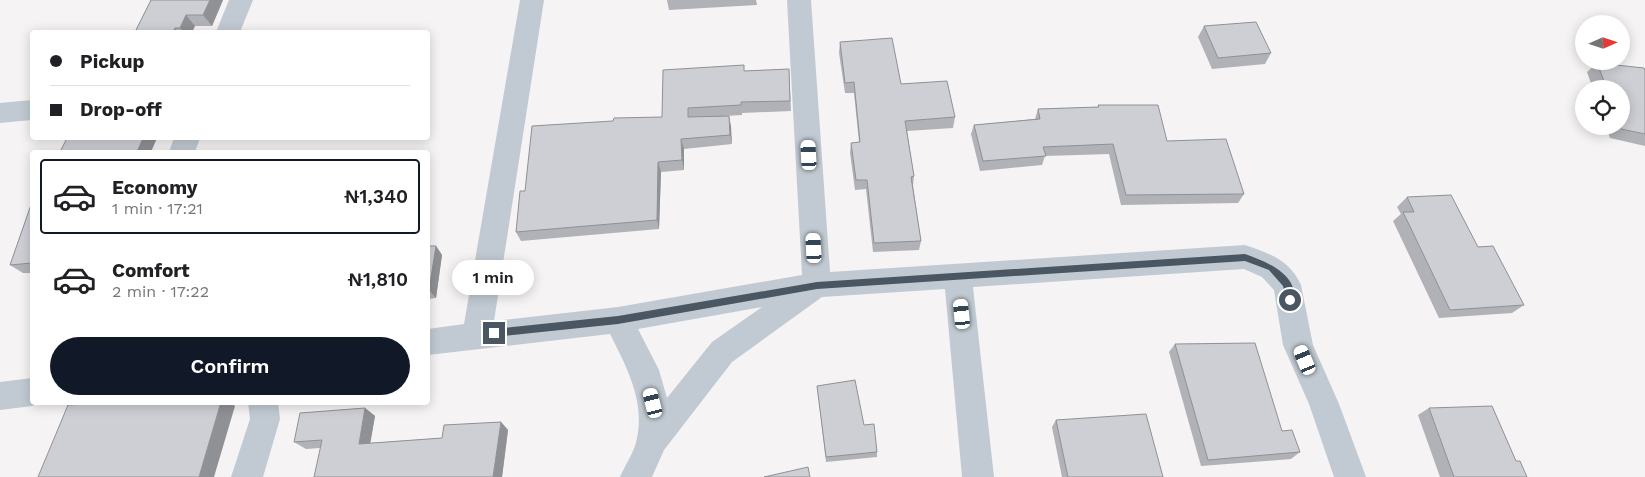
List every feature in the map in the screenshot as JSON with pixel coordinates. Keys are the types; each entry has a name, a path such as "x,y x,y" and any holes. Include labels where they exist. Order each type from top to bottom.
{"street":[{"path":"229,30 241,0"},
{"path":"477,334 532,0"},
{"path":"799,0 817,285"},
{"path":"0,113 30,110"},
{"path":"430,342 477,334 618,320 817,285 1245,257 1272,268 1287,285 1298,345 1324,404 1350,477"},
{"path":"958,277 978,477"},
{"path":"636,477 653,439 722,352 817,285"},
{"path":"618,320 644,370 653,403 653,439"},
{"path":"0,396 30,392"},
{"path":"247,477 265,419 263,405"}],"building":[{"path":"151,0 210,0 203,15 186,15 180,28 175,28 174,30 136,30"},
{"path":"1256,22 1271,53 1218,58 1204,26"},
{"path":"892,38 901,84 947,81 955,117 905,121 914,176 911,177 921,241 874,243 867,180 856,180 851,143 860,142 854,82 845,83 840,42"},
{"path":"744,65 744,71 789,69 790,101 741,102 741,105 688,108 688,117 729,116 730,135 681,139 682,160 658,162 657,220 516,232 520,191 525,191 532,126 613,121 614,118 662,117 663,70"},
{"path":"1630,67 1644,68 1645,134 1630,131 1630,80 1604,80 1600,70 1630,70"},
{"path":"1098,105 1158,105 1167,141 1226,139 1244,194 1126,195 1113,144 1043,147 1046,156 983,161 974,125 1040,119 1038,109 1099,107"},
{"path":"66,140 142,140 138,150 61,150"},
{"path":"1451,195 1478,247 1493,246 1524,305 1450,310 1403,212 1414,212 1407,197"},
{"path":"30,208 30,263 10,265"},
{"path":"430,246 436,246 430,284"},
{"path":"1255,343 1282,431 1292,430 1300,452 1208,460 1175,344"},
{"path":"855,380 864,425 874,424 877,452 826,457 817,386"},
{"path":"68,405 220,405 199,477 38,477"},
{"path":"1492,406 1516,461 1520,461 1527,477 1454,477 1429,408"},
{"path":"365,408 359,444 442,438 444,425 501,422 493,477 314,477 322,440 294,442 300,413"},
{"path":"1146,414 1163,477 1068,477 1056,420"},
{"path":"808,467 810,477 764,477"}],"route":[{"path":"494,333 618,320 817,285 1245,257 1272,268 1287,285 1290,300"}]}
